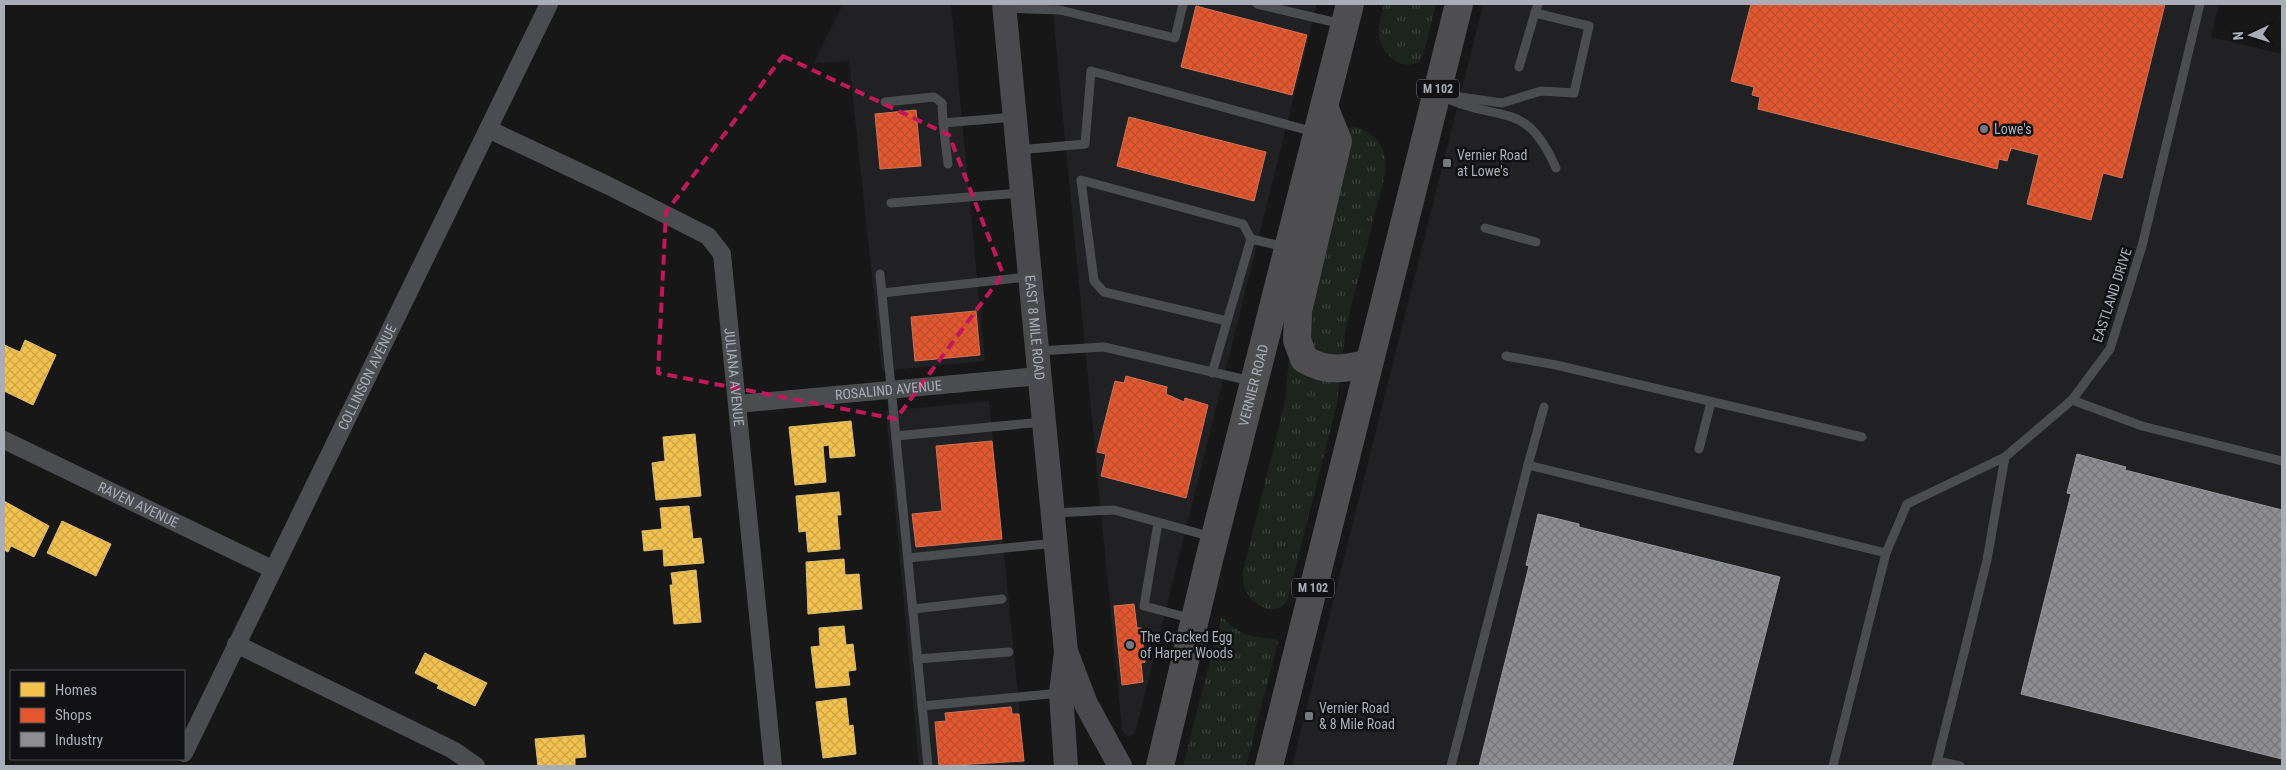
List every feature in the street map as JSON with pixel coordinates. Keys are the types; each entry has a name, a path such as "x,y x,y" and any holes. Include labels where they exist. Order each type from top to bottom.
{"highway":[{"name":"M 102","path":"1269,766 1437,94 1455,7"},
{"name":"VERNIER ROAD","path":"1160,766 1254,382 1290,248 1348,14"},
{"path":"1322,121 1338,141 1298,311 1296,340 1304,359 1323,368 1340,370 1369,363"}],"street":[{"name":"COLLINSON AVENUE","path":"185,750 549,4"},
{"name":"EAST 8 MILE ROAD","path":"1004,6 1066,652 1061,693 1066,766"},
{"name":"JULIANA AVENUE","path":"488,129 609,186 700,232 716,245 722,254 773,766"},
{"name":"ROSALIND AVENUE","path":"738,404 892,388 1040,376"},
{"name":"RAVEN AVENUE","path":"4,440 272,570"},
{"path":"236,644 453,750 476,766"},
{"name":"EAST 8 MILE ROAD","path":"1066,652 1090,711 1120,766"}],"lane":[{"path":"1004,6 1060,10 1175,38 1183,4"},
{"path":"1257,4 1348,14"},
{"path":"1519,67 1538,4"},
{"name":"EASTLAND DRIVE","path":"1833,766 1886,553 1907,504 2004,457 2072,400 2110,349 2142,246 2200,4"},
{"path":"1437,94 1502,103 1541,91 1574,93 1589,26 1535,13"},
{"path":"1018,150 1085,144 1091,71 1322,121"},
{"path":"1437,94 1467,107 1512,115 1527,122 1542,140 1556,168"},
{"path":"885,102 934,97 942,103 948,164"},
{"path":"943,123 1015,117"},
{"path":"1212,373 1251,239 1243,224 1082,180 1094,281 1104,292 1227,321"},
{"path":"891,203 1022,193"},
{"path":"1485,228 1536,242"},
{"path":"1251,239 1290,248"},
{"path":"880,274 928,766"},
{"path":"882,293 1030,276"},
{"path":"1038,352 1104,347 1254,382"},
{"path":"1506,356 1862,437"},
{"path":"2072,400 2142,426 2282,461"},
{"path":"1699,450 1711,402"},
{"path":"1451,766 1544,407"},
{"path":"896,436 1044,422"},
{"path":"1960,766 1937,763 1987,560 2004,457"},
{"path":"1528,465 1886,553"},
{"path":"1053,513 1114,510 1215,538"},
{"path":"1158,522 1144,606 1196,620"},
{"path":"908,558 1056,543"},
{"path":"912,609 1002,600"},
{"path":"917,659 1009,652"},
{"path":"922,706 1061,693"}],"highlighted area":[{"path":"783,56 949,135 1003,274 896,419 658,373 666,212"}],"shaded area":[{"path":"843,4 951,4 985,361 882,371 849,61 814,63"},
{"path":"1052,4 1317,4 1135,733 1129,737 1122,730"},
{"path":"1483,4 2219,4 2211,37 2282,54 2282,766 1292,766"},
{"path":"989,401 1025,766 919,766 886,411"}],"green space":[{"path":"1384,4 1436,4 1423,56 1419,62 1404,64 1398,62 1386,53 1382,47 1379,28"},
{"path":"1355,127 1375,137 1384,155 1386,171 1346,327 1337,404 1287,601 1277,609 1265,608 1254,601 1246,591 1243,571 1285,402 1291,336 1343,132 1348,128"},
{"path":"1221,618 1242,633 1276,639 1278,642 1246,766 1183,766"}],"building: Homes":[{"path":"25,340 56,355 33,405 4,391 4,345 20,352"},
{"path":"851,421 855,456 830,458 829,445 823,446 826,482 795,485 789,427"},
{"path":"695,434 701,496 656,500 652,463 665,461 663,437"},
{"path":"839,492 841,515 837,515 840,549 808,552 806,531 799,532 796,496"},
{"path":"4,501 49,526 34,557 11,546 8,552 4,550"},
{"path":"689,506 693,539 701,538 704,563 664,566 663,549 644,551 642,531 662,529 660,508"},
{"path":"62,521 111,544 96,576 47,553"},
{"path":"844,559 845,575 859,574 862,609 808,614 806,562"},
{"path":"696,570 701,622 674,624 670,585 673,585 671,573"},
{"path":"844,626 846,645 853,644 856,670 848,671 850,685 816,688 811,647 820,646 819,628"},
{"path":"425,653 487,683 475,706 437,688 439,685 415,673"},
{"path":"846,698 849,726 853,725 856,754 823,758 816,702"},
{"path":"584,735 586,757 575,758 575,766 538,766 535,739"}],"building: Shops":[{"name":"Lowe's","path":"1751,4 2165,4 2122,178 2103,173 2091,220 2027,204 2039,155 2011,148 2007,161 1999,159 1997,169 1758,109 1760,97 1752,95 1754,87 1731,81"},
{"path":"1196,6 1307,35 1292,95 1181,67"},
{"path":"916,110 921,166 880,169 875,114"},
{"path":"1129,117 1266,152 1254,201 1117,166"},
{"path":"976,311 980,355 915,361 911,317"},
{"path":"1126,376 1167,387 1166,394 1184,402 1185,398 1208,405 1186,498 1101,476 1106,454 1097,452 1115,381 1124,383"},
{"path":"992,441 1002,539 916,547 912,514 942,511 936,446"},
{"name":"The Cracked Egg of Harper Woods","path":"1134,604 1137,628 1141,628 1145,662 1141,663 1143,682 1122,685 1114,606"},
{"path":"1011,707 1012,714 1019,714 1024,761 939,766 935,722 946,721 945,713"}],"building: Industry":[{"path":"2077,454 2126,467 2125,470 2282,510 2282,759 2021,694 2071,494 2067,493"},
{"path":"1538,514 1579,524 1579,527 1780,577 1732,766 1479,766 1529,566 1526,565"}],"place":[{"name":"Lowe's","path":"1984,129"},
{"name":"Vernier Road at Lowe's","path":"1447,163"},
{"name":"The Cracked Egg of Harper Woods","path":"1130,645"},
{"name":"Vernier Road & 8 Mile Road","path":"1309,716"}]}
